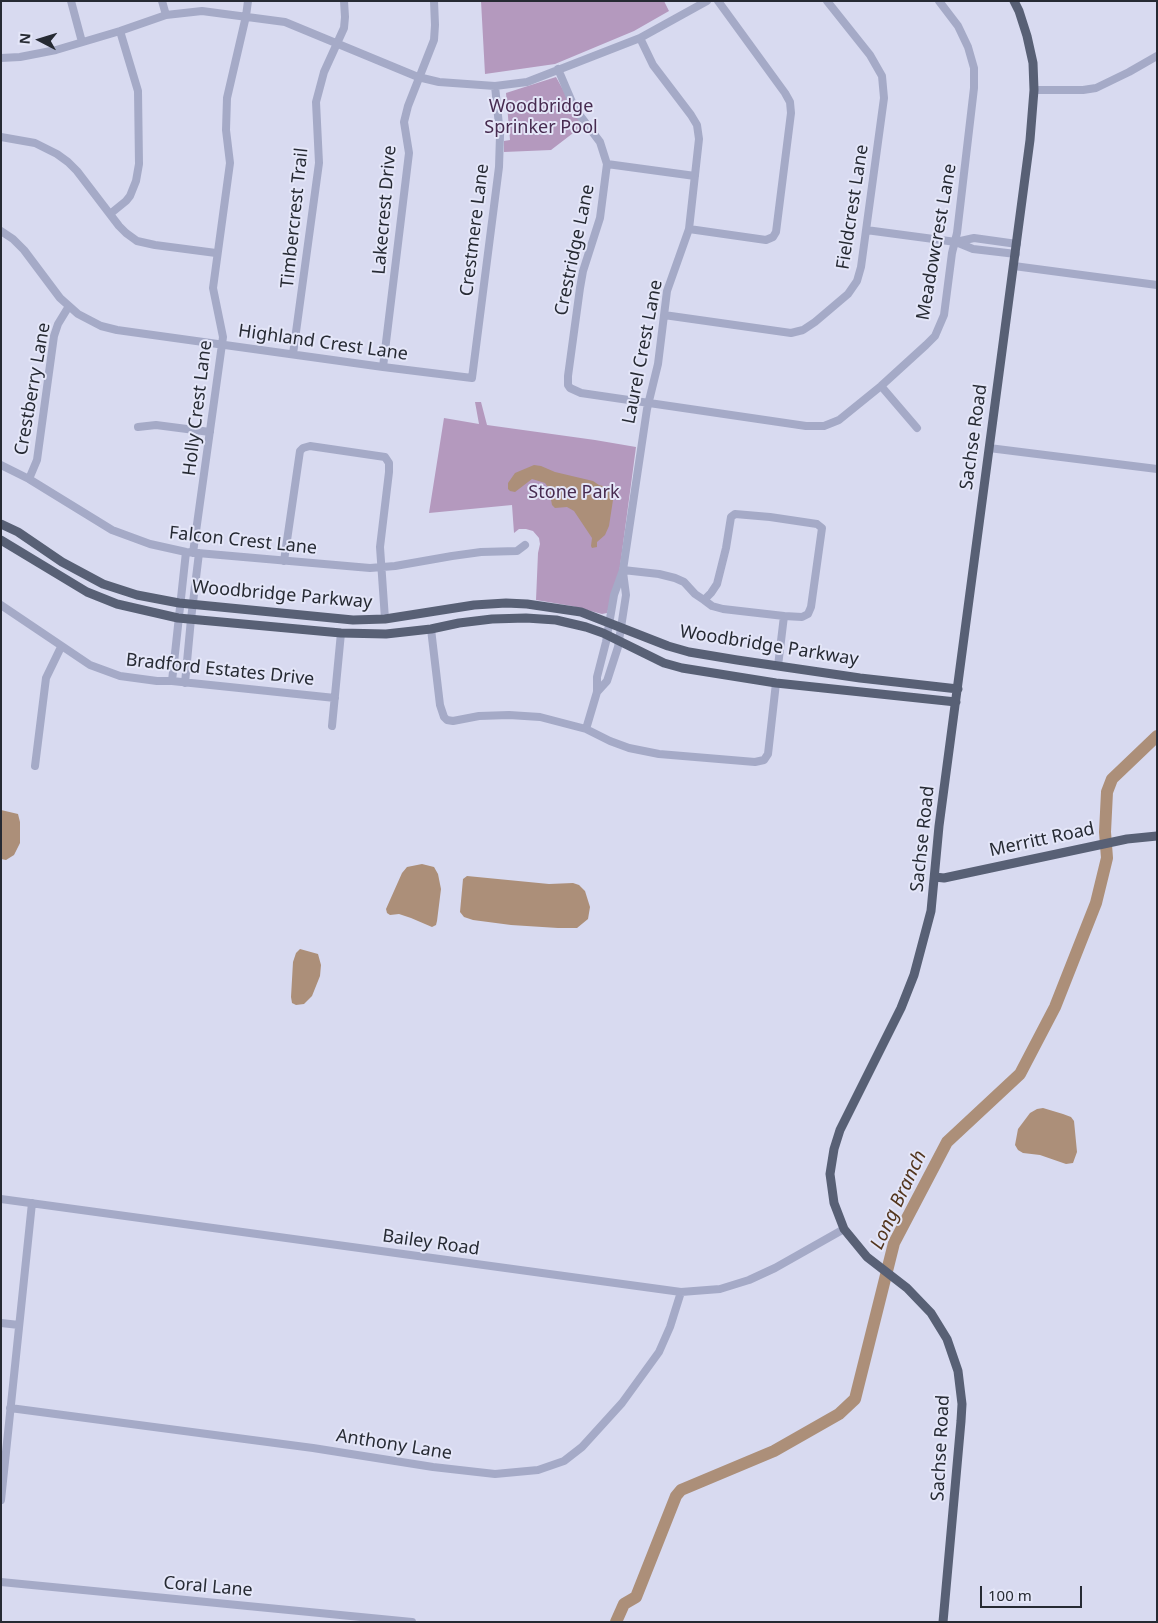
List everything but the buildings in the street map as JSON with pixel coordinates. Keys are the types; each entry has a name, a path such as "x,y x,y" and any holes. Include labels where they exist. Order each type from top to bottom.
{"main road":[{"name":"Sachse Road","path":"943,1622 959,1453 962,1404 960,1381 951,1348 942,1328 918,1298 867,1257 844,1229 834,1203 830,1174 834,1149 840,1130 901,1008 914,975 931,911 940,826 1030,140 1034,90 1033,63 1027,36 1014,1"},
{"name":"Woodbridge Parkway","path":"1,524 18,532 62,562 104,584 137,595 180,603 353,620 385,619 506,603 527,604 581,612 668,646 689,652 778,666 958,689"},
{"name":"Woodbridge Parkway","path":"1,540 88,592 117,604 178,618 341,633 386,634 431,629 475,621 526,618 563,622 586,627 607,635 664,664 682,668 776,683 956,702"},
{"name":"Merritt Road","path":"935,877 944,878 1126,839 1157,836"}],"street":[{"path":"71,1 82,42"},
{"path":"162,1 166,15"},
{"name":"Holly Crest Lane","path":"172,681 180,603 193,552 222,344 222,329 213,293 216,252 230,163 226,130 227,98 248,1"},
{"name":"Timbercrest Trail","path":"294,354 319,163 316,102 324,72 338,43 345,22 344,1"},
{"name":"Lakecrest Drive","path":"382,367 410,153 404,122 418,77 434,40 434,1"},
{"path":"1,58 20,57 56,50 166,15 202,11 285,22 418,77 439,82 495,86 526,82 640,38 708,1"},
{"path":"689,229 766,240 773,237 776,232 791,113 790,102 718,1"},
{"name":"Fieldcrest Lane","path":"664,315 791,333 803,330 848,294 857,281 861,267 884,98 882,76 870,55 827,1"},
{"name":"Meadowcrest Lane","path":"570,388 581,393 806,426 824,426 839,420 881,386 935,336 944,315 952,253 956,242 974,88 974,68 968,46 958,26 939,1"},
{"path":"110,214 130,196 136,181 139,164 138,91 120,31"},
{"name":"Laurel Crest Lane","path":"597,692 597,677 614,595 623,570 648,402 658,364 667,291 689,229 699,139 697,125 654,65 640,38"},
{"path":"1034,90 1083,90 1096,88 1157,56"},
{"name":"Crestridge Lane","path":"558,69 575,109 600,142 606,164 600,218 583,271 580,288 568,376 570,388"},
{"name":"Crestmere Lane","path":"472,378 498,167 500,135 495,86"},
{"path":"1,136 35,143 58,154 77,171 126,233 137,241 216,252"},
{"path":"606,164 694,176"},
{"path":"866,230 956,242 973,249 1016,254"},
{"name":"Highland Crest Lane","path":"1,231 24,250 60,298 78,314 101,326 117,330 472,378"},
{"path":"956,242 974,238 1017,244"},
{"path":"1014,266 1157,285"},
{"name":"Crestberry Lane","path":"29,479 37,460 54,336 58,324 69,306"},
{"path":"881,386 917,428"},
{"path":"138,427 156,425 210,432"},
{"path":"284,561 299,454 303,448 310,446 376,455 387,459 389,472 380,547 385,619"},
{"path":"989,448 1157,469"},
{"name":"Falcon Crest Lane","path":"1,465 29,479 112,530 150,544 193,552 359,568 395,566 465,554 518,551 525,545"},
{"path":"623,570 676,578 684,582 704,600 712,606 723,609 784,616 802,616 808,614 811,607 822,528 817,524 743,514 731,516 726,548 717,584 704,600"},
{"name":"Holly Crest Lane","path":"185,683 193,605 193,552"},
{"name":"Laurel Crest Lane","path":"597,692 607,681 619,641 626,595 623,570"},
{"name":"Bradford Estates Drive","path":"1,605 90,665 120,676 335,698"},
{"path":"778,666 784,616"},
{"path":"431,629 440,705 446,720 453,721 479,716 523,715 540,717 586,729 610,741 643,751 764,760 768,754 776,683"},
{"name":"Bradford Estates Drive","path":"332,726 341,633"},
{"path":"35,766 46,678 61,646"},
{"path":"586,729 597,692"},
{"name":"Bailey Road","path":"1,1199 681,1292 720,1290 749,1280 775,1268 844,1229"},
{"path":"1,1500 4,1443 10,1408 32,1203"},
{"name":"Anthony Lane","path":"10,1408 313,1448 433,1467 495,1474 538,1470 564,1461 582,1447 622,1403 659,1352 670,1327 681,1292"},
{"path":"1,1323 19,1325"},
{"name":"Coral Lane","path":"1,1582 412,1622"}],"green space":[{"path":"481,1 664,1 669,11 634,31 555,64 485,74"},
{"name":"Woodbridge Sprinker Pool","path":"556,77 577,115 581,127 551,150 504,152 504,141 510,140 506,93"},
{"name":"Stone Park","path":"475,402 481,402 487,425 636,447 619,574 607,613 602,614 572,606 536,600 539,538 533,531 526,529 519,529 514,533 512,505 429,513 444,418 479,424"}],"shaded area":[{"path":"534,465 593,481 611,490 613,500 609,526 605,535 597,542 597,547 592,548 592,538 574,511 567,507 555,508 552,505 549,489 545,483 532,479 515,492 508,489 508,483 515,473"},
{"path":"1,810 18,814 20,822 20,843 14,855 6,860 1,859"},
{"path":"422,864 434,867 438,874 441,889 437,921 436,925 432,927 399,914 390,915 386,909 402,873 407,867"},
{"path":"467,876 549,884 573,883 579,885 585,891 590,907 588,919 577,928 558,928 511,925 464,917 460,912 463,879"},
{"path":"300,949 318,954 321,965 320,976 312,996 304,1004 296,1005 292,1003 291,997 293,962 296,953"},
{"path":"1043,1108 1071,1117 1074,1121 1077,1152 1073,1163 1066,1164 1040,1155 1023,1153 1015,1145 1018,1129 1030,1113"}],"waterway":[{"name":"Long Branch","path":"616,1622 624,1604 636,1597 676,1496 681,1490 774,1451 839,1414 855,1399 894,1243 947,1142 1020,1074 1055,1007 1096,903 1107,858 1105,832 1107,792 1112,779 1157,736"}]}
